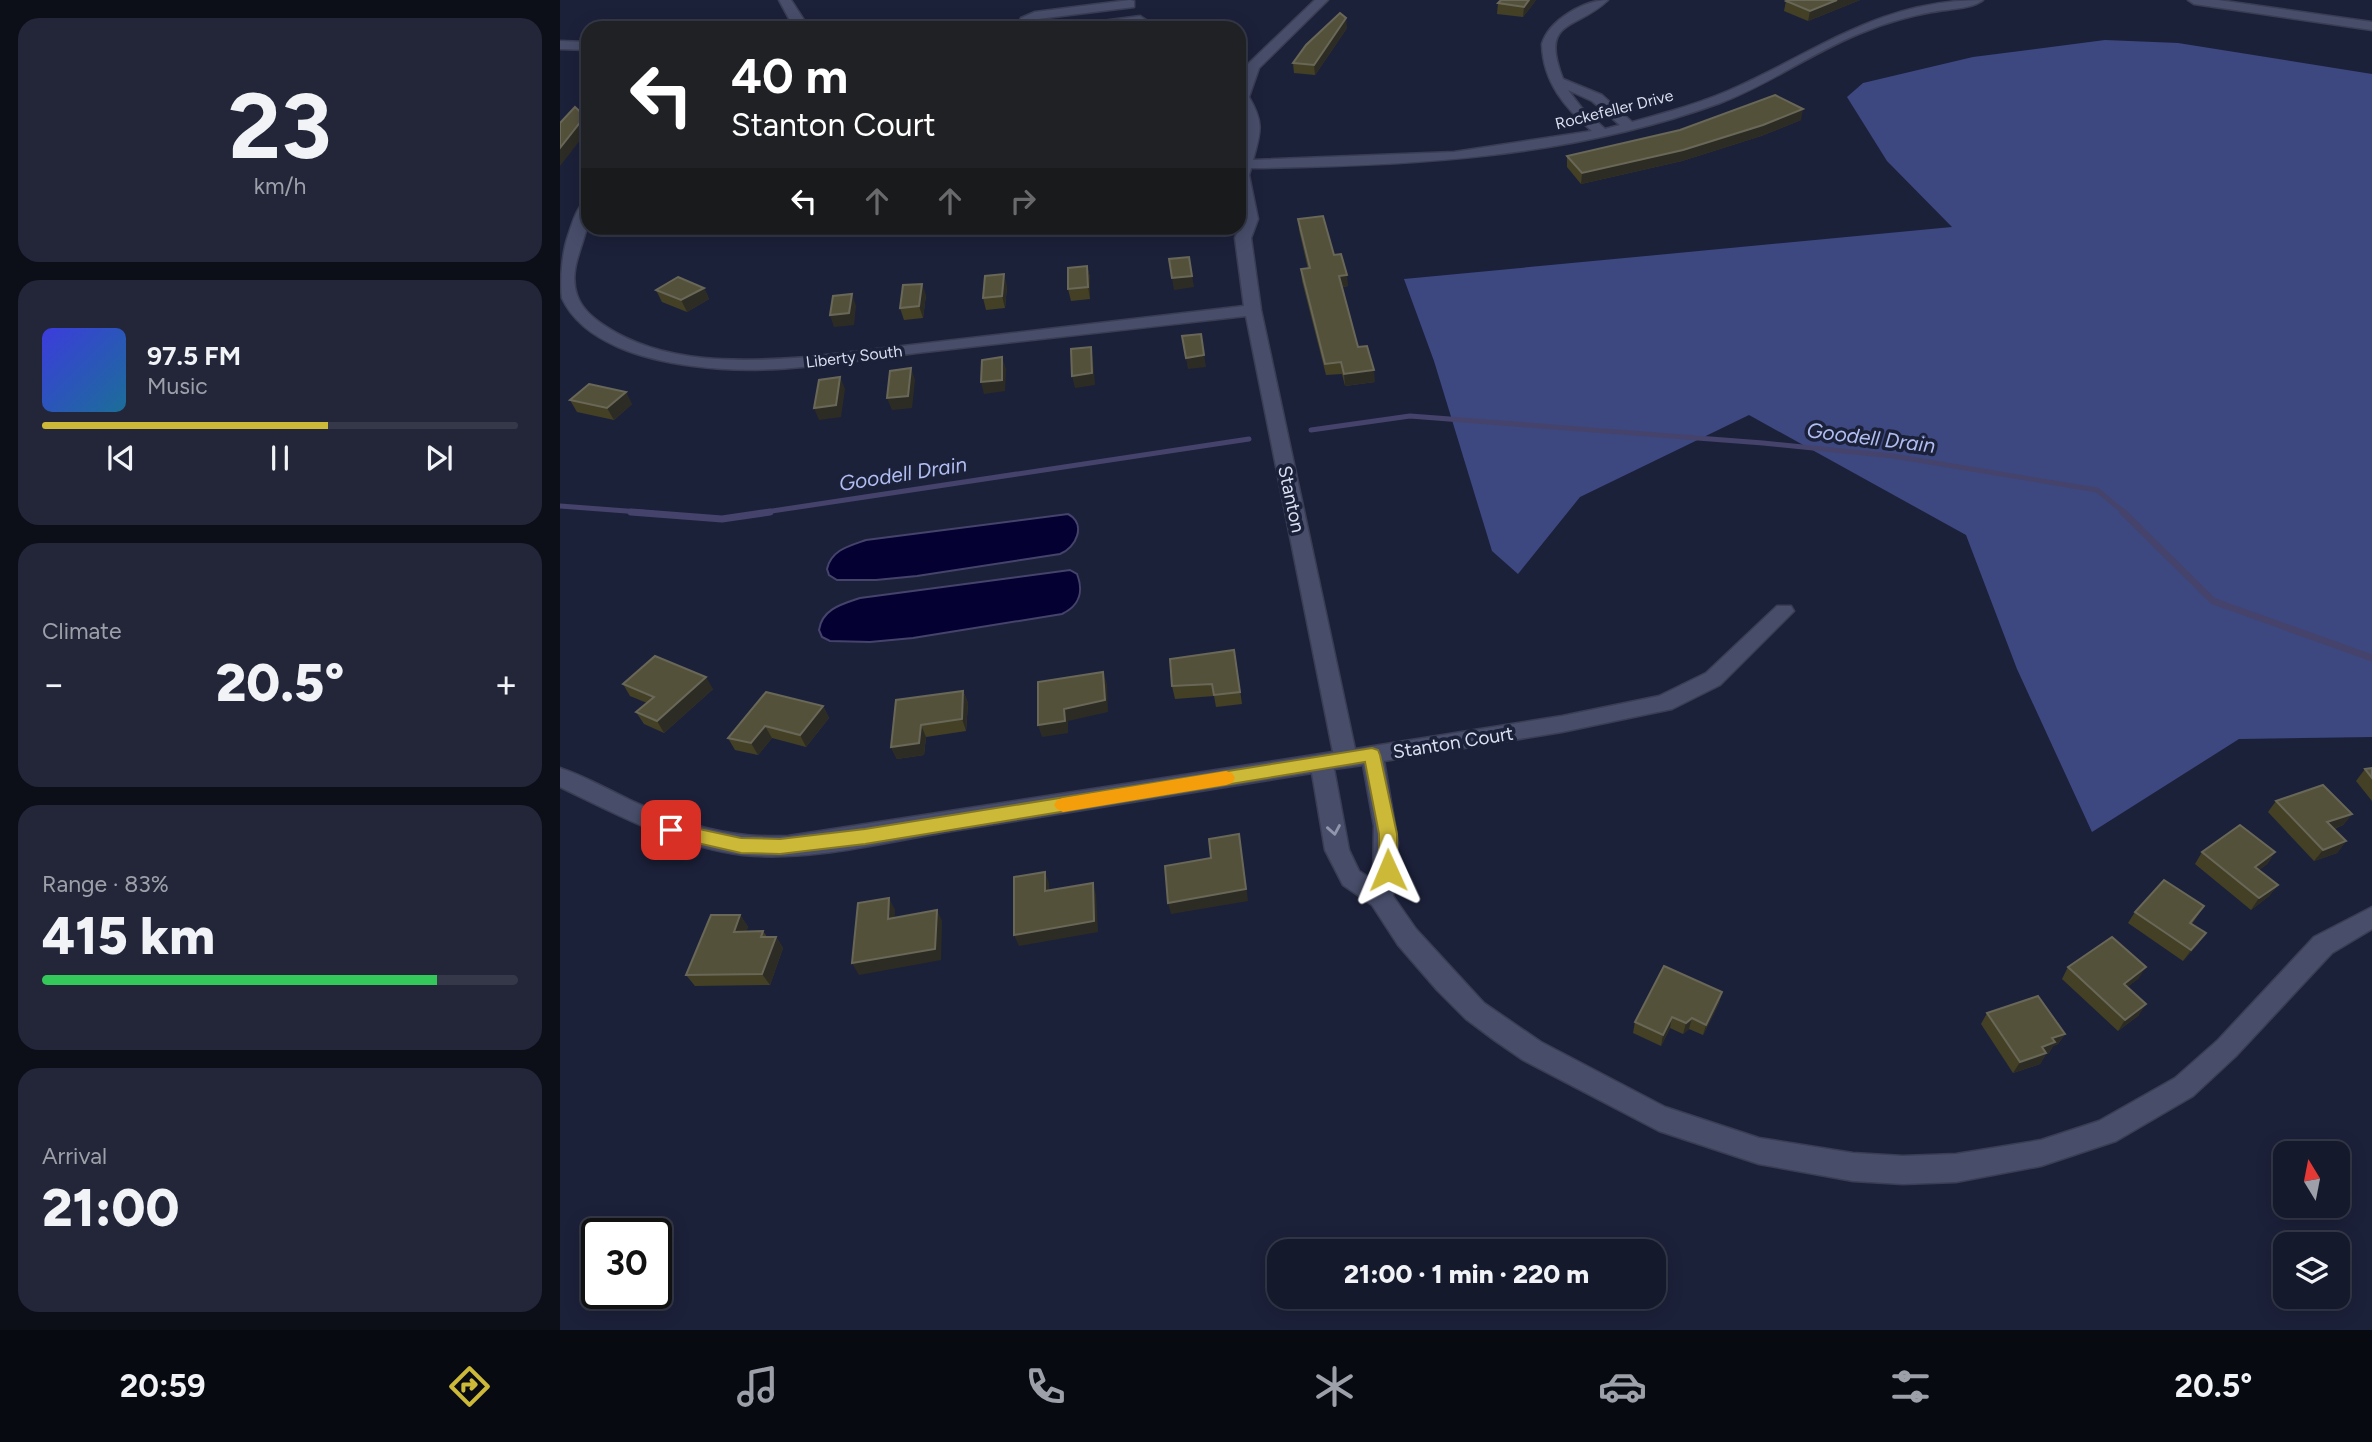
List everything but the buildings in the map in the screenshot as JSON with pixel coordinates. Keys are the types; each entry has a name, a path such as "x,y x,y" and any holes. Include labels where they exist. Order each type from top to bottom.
{"street":[{"path":"785,0 798,21"},
{"path":"1246,80 1261,57 1322,0"},
{"path":"1602,0 1571,18 1550,38 1549,58 1564,94 1602,133"},
{"name":"Rockefeller Drive","path":"1246,164 1432,158 1494,152 1630,127 1738,92 1858,30 1925,4 1977,0"},
{"path":"2194,0 2372,26"},
{"path":"1025,21 1035,16 1130,2 1140,20 1132,21"},
{"path":"784,21 791,13"},
{"path":"560,45 581,46"},
{"path":"1246,55 1261,57"},
{"path":"560,57 581,58"},
{"path":"1560,82 1597,98 1630,127"},
{"name":"Stanton","path":"1246,107 1252,115 1255,130 1246,154"},
{"name":"Stanton","path":"1246,195 1251,219 1246,224"},
{"name":"Liberty South","path":"581,223 568,256 566,280 568,295 579,311 601,331 632,345 660,355 698,362 788,363 1252,310"},
{"name":"Stanton","path":"1238,235 1334,761 1337,850 1351,878 1381,898"},
{"name":"Stanton Court","path":"560,777 671,830 741,845 780,846 879,834 1562,724 1664,703 1713,679 1784,611"},
{"path":"1372,755 1388,834 1388,870 1381,898 1407,937 1475,1011 1532,1051 1647,1112 1713,1138 1759,1151 1853,1167 1903,1170 1956,1167 2041,1153 2094,1137 2141,1114 2184,1087 2227,1048 2323,945 2372,917"}],"shaded area":[{"path":"2105,40 2178,43 2372,74 2372,737 2239,739 2092,832 2017,669 1966,535 1749,415 1580,497 1518,574 1492,551 1434,361 1404,279 1952,227 1887,161 1847,97 1863,83 1973,57"},
{"path":"1068,514 1077,524 1077,536 1071,547 1060,554 876,580 837,580 829,575 827,569 832,557 837,553 866,540"},
{"path":"1070,570 1077,574 1080,592 1076,603 1062,614 913,638 870,642 830,641 822,637 819,630 829,612 860,598"}],"waterway":[{"name":"Goodell Drain","path":"1311,430 1410,416 1763,443 1893,456 2097,490 2125,513"},
{"name":"Goodell Drain","path":"759,513 1249,439"},
{"name":"Goodell Drain","path":"560,506 653,513"},
{"name":"Goodell Drain","path":"631,512 722,519 770,512"},
{"name":"Goodell Drain","path":"2123,512 2213,601 2372,658"}],"slow traffic":[{"path":"1063,805 1226,778"}],"route":[{"path":"671,830 741,845 780,846 865,836 1372,755 1388,834 1388,870"}]}
